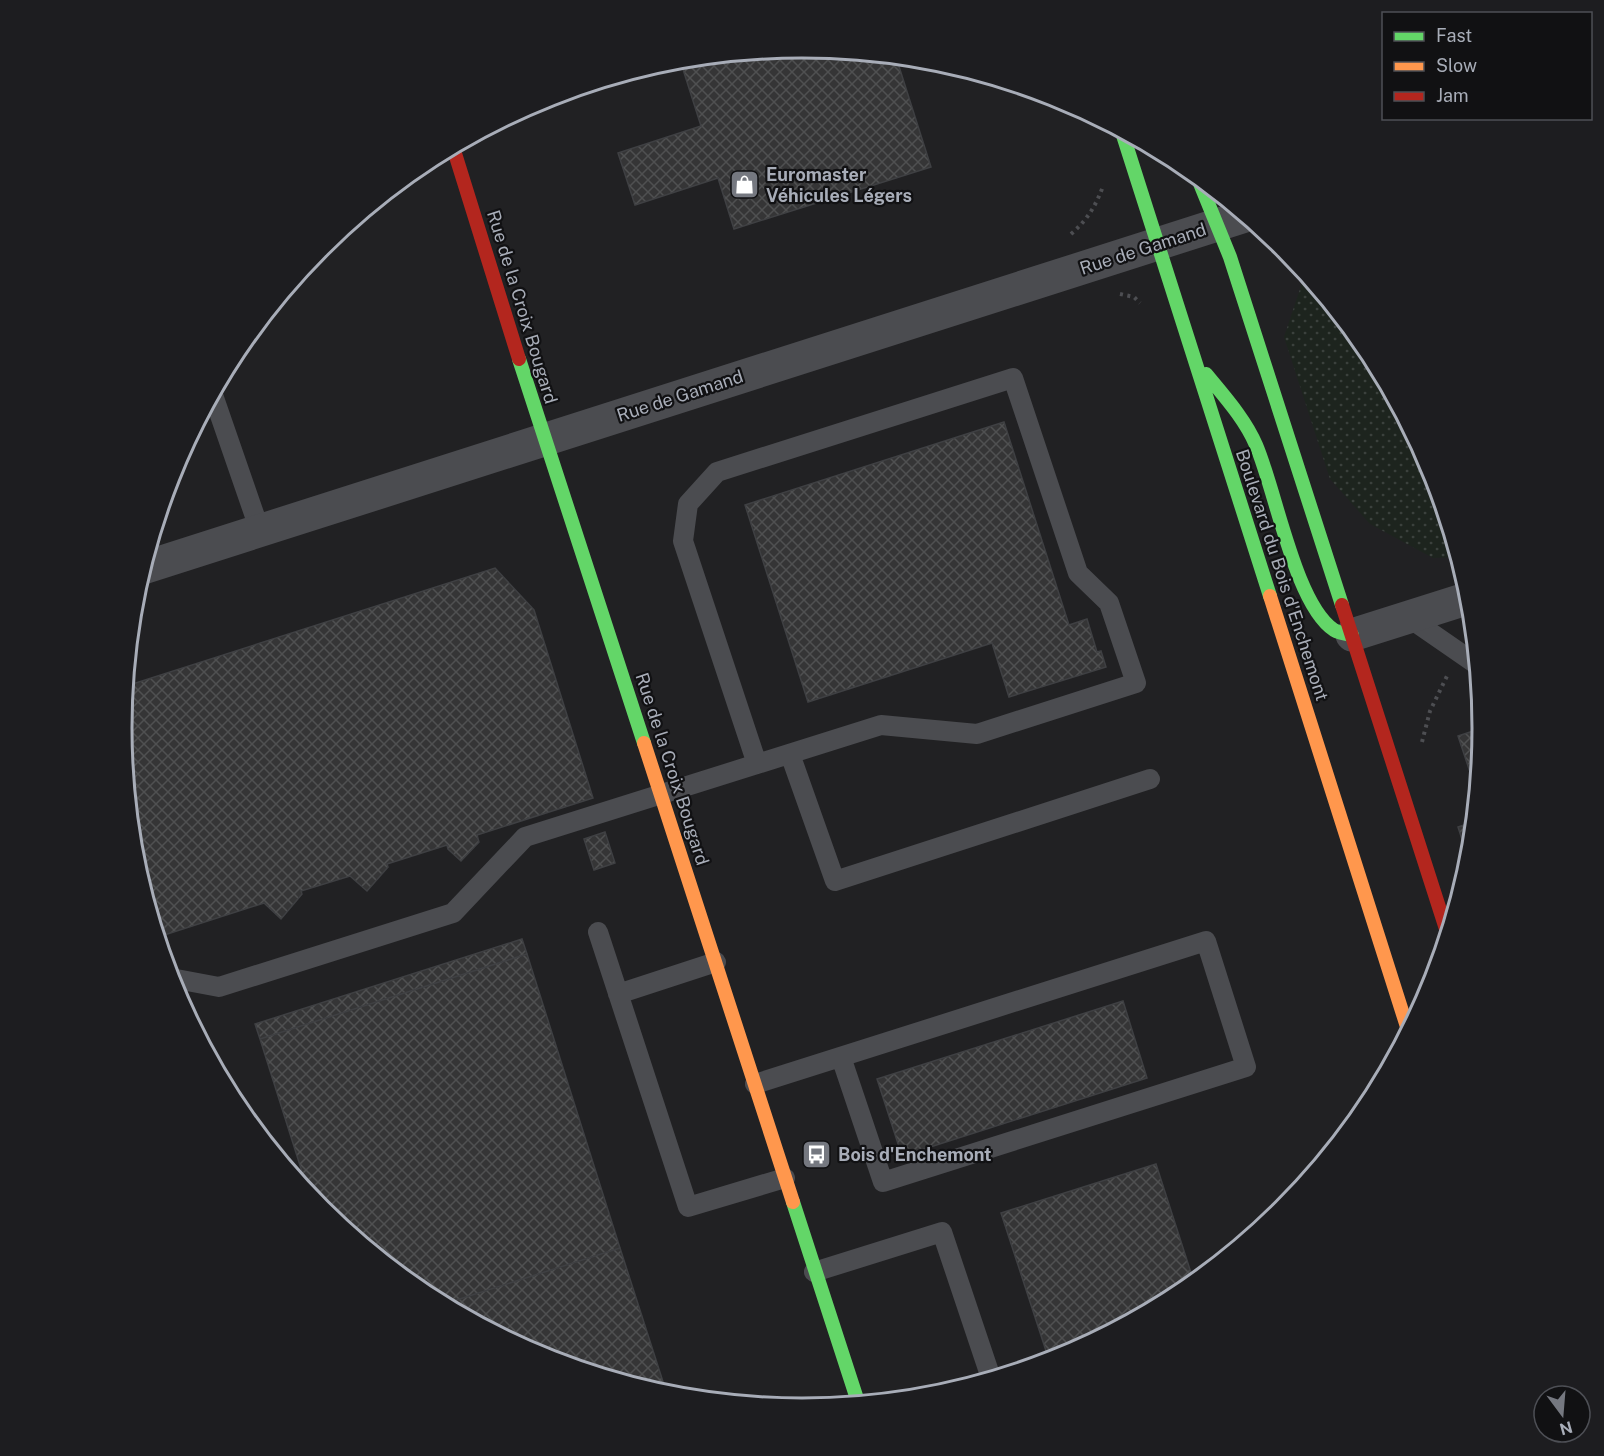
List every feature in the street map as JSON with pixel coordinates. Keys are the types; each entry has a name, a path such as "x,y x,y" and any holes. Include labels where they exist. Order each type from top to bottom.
{"main road":[{"name":"Boulevard du Bois d'Enchemont","path":"1125,142 1404,1019"},
{"name":"Rue de la Croix Bougard","path":"456,155 544,439 856,1395"},
{"path":"1218,204 1231,221 1246,304 1443,920"},
{"path":"1194,359 1239,416 1256,446 1301,578 1312,602 1334,629 1340,633 1352,635"}],"street":[{"name":"Rue de Gamand","path":"153,565 1231,221"},
{"path":"1352,635 1408,617 1460,604"}],"lane":[{"path":"182,980 219,987 453,913 525,837 881,725 977,734 1136,683 1108,603 1078,573 1013,378 717,472 688,504 683,541 757,764"},
{"path":"216,404 260,531"},
{"path":"1408,617 1468,659"},
{"path":"790,754 835,881 1150,779"},
{"path":"598,932 688,1207 785,1178"},
{"path":"755,1084 1206,942 1246,1067 883,1182 841,1058"},
{"path":"618,994 716,962"},
{"path":"814,1272 942,1232 989,1371"}],"path":[{"path":"1063,237 1072,233 1087,219 1097,203 1104,185 1104,176"},
{"path":"1112,295 1123,294 1134,297 1143,306"},
{"path":"1421,745 1439,688 1468,661"}],"shaded area":[{"path":"802,58 846,60 933,71 975,81 1058,109 1098,128 1137,148 1210,197 1275,255 1305,287 1333,320 1382,393 1421,472 1436,513 1459,597 1466,641 1472,728 1470,772 1459,859 1449,901 1421,984 1402,1024 1382,1063 1333,1136 1275,1201 1243,1231 1210,1259 1137,1308 1058,1347 1017,1362 933,1385 889,1392 802,1398 758,1396 671,1385 629,1375 546,1347 506,1328 467,1308 394,1259 329,1201 299,1169 271,1136 222,1063 183,984 168,943 145,859 138,815 132,728 134,684 145,597 155,555 183,472 202,432 222,393 271,320 329,255 361,225 394,197 467,148 546,109 587,94 671,71 715,64"},
{"path":"1302,284 1333,320 1382,393 1421,472 1450,557 1433,558 1370,524 1330,479 1284,337"}],"building":[{"path":"802,58 899,66 931,167 734,229 718,178 635,205 618,153 701,126 683,69 715,64"},
{"path":"1004,422 1069,625 1087,619 1097,652 1101,651 1106,667 1009,697 992,643 808,702 745,505"},
{"path":"495,568 534,610 593,798 477,835 479,842 461,861 448,849 447,845 387,864 388,867 367,891 350,876 301,891 302,894 281,919 264,903 165,935 145,859 138,815 132,728 134,683"},
{"path":"1472,731 1470,772 1458,736"},
{"path":"1464,825 1462,840 1458,827"},
{"path":"605,832 615,863 594,870 584,839"},
{"path":"522,939 527,954 260,1039 255,1024"},
{"path":"527,954 620,1248 455,1301 394,1259 329,1201 302,1172 260,1039"},
{"path":"1123,1001 1147,1078 902,1156 877,1079"},
{"path":"815,1142 821,1162 814,1164 807,1144"},
{"path":"1156,1164 1191,1273 1137,1308 1046,1351 1001,1213"},
{"path":"620,1248 664,1383 629,1375 546,1347 455,1301"}],"traffic: fast":[{"path":"1125,142 1270,596"},
{"path":"1204,192 1230,257 1342,605"},
{"path":"519,359 644,743"},
{"path":"1206,374 1240,417 1256,445 1297,572 1308,597 1320,616 1334,630 1352,635"},
{"path":"793,1202 856,1395"}],"traffic: slow":[{"path":"1270,596 1404,1019"},
{"path":"644,743 793,1202"}],"traffic: jam":[{"path":"456,155 519,359"},
{"path":"1342,605 1443,920"}],"place":[{"name":"Euromaster Véhicules Légers","path":"745,185"},
{"name":"Bois d'Enchemont","path":"817,1155"}]}
